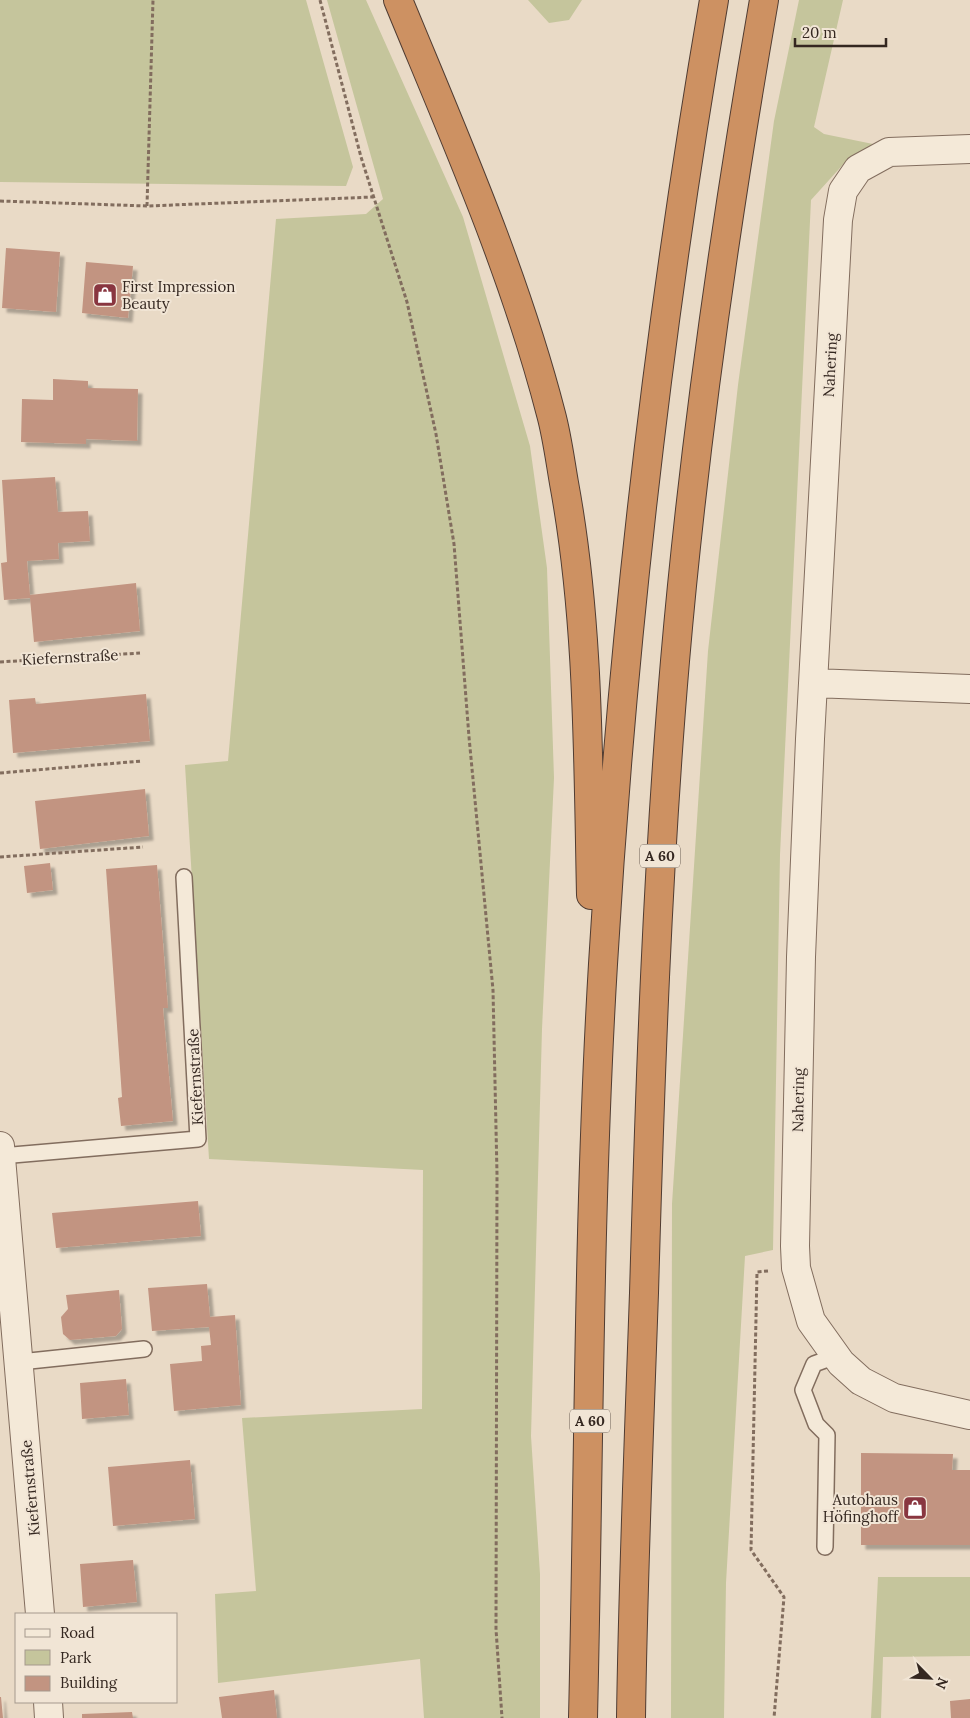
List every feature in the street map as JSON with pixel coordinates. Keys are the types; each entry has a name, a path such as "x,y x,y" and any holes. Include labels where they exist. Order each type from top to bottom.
{"highway":[{"path":"398,0 485,210 518,304 552,416 569,513 582,613 587,705 596,1124"},
{"name":"A 60","path":"583,1718 596,1124 613,811 639,522 668,287 689,146 714,0"},
{"name":"A 60","path":"631,1718 653,1001 664,794 692,488 712,330 738,152 764,0"}],"street":[{"name":"Nahering","path":"970,150 889,152 858,169 843,191 838,220 813,683 801,966 796,1268 811,1321 836,1356 861,1381 894,1398 970,1415"},
{"path":"813,683 970,689"},
{"name":"Kiefernstraße","path":"0,1151 20,1362 40,1613"},
{"path":"48,1703 49,1718"}],"lane":[{"name":"Kiefernstraße","path":"0,1151 198,1139 184,877"},
{"path":"20,1362 144,1349"},
{"path":"825,1547 827,1435 816,1424 803,1390 814,1364 836,1356"}],"path":[{"path":"147,206 153,0"},
{"path":"320,0 373,197 407,302 436,434 454,544 469,737 493,990 497,1183 496,1629 502,1718"},
{"path":"0,201 147,206 373,197"},
{"name":"Kiefernstraße","path":"0,662 140,653"},
{"path":"0,772 142,761"},
{"path":"0,858 143,847"},
{"path":"774,1718 784,1597 751,1550 757,1272 796,1268"}],"green space":[{"path":"0,0 306,0 353,167 346,186 0,182"},
{"path":"327,0 366,0 463,217 530,446 547,568 554,778 542,1029 531,1436 540,1574 540,1718 424,1718 420,1659 218,1683 215,1594 256,1591 242,1418 422,1409 423,1170 209,1159 185,765 228,761 276,219 366,214 383,199"},
{"path":"528,0 582,0 569,20 549,23"},
{"path":"799,0 843,0 814,127 824,134 873,144 848,159 811,200 780,855 773,1250 745,1256 726,1583 724,1718 671,1718 672,1204 708,651 738,385 774,121"},
{"path":"878,1577 970,1577 970,1656 883,1657 881,1718 871,1718"}],"building":[{"path":"6,248 60,252 56,312 2,308"},
{"path":"86,262 133,266 128,318 82,313"},
{"path":"53,379 88,381 88,388 138,389 137,441 86,439 86,444 21,442 22,399 53,400"},
{"path":"55,477 58,512 88,511 90,541 58,543 59,559 27,561 30,595 136,583 140,631 34,642 30,598 4,600 1,563 7,562 2,480"},
{"path":"146,694 150,741 13,753 9,700 35,698 36,704"},
{"path":"145,789 149,836 40,849 35,801"},
{"path":"50,863 53,890 27,893 24,866"},
{"path":"157,865 168,1008 163,1008 173,1121 121,1126 118,1098 122,1097 106,869"},
{"path":"198,1201 201,1236 56,1248 52,1213"},
{"path":"207,1284 210,1317 235,1315 241,1405 174,1411 170,1364 202,1361 201,1346 211,1345 209,1327 152,1331 148,1288"},
{"path":"119,1290 122,1329 116,1336 70,1340 63,1334 61,1317 68,1309 66,1295"},
{"path":"126,1379 129,1415 82,1419 80,1383"},
{"name":"Autohaus Höfinghoff","path":"861,1453 953,1454 952,1470 970,1470 970,1545 861,1545"},
{"path":"190,1460 195,1519 113,1526 108,1467"},
{"path":"133,1560 137,1602 83,1607 80,1564"},
{"path":"274,1690 277,1718 222,1718 219,1697"},
{"path":"1,1697 3,1718 0,1718"},
{"path":"970,1699 970,1718 951,1718 950,1701"},
{"path":"132,1712 133,1718 82,1718 82,1714"}],"place":[{"name":"First Impression Beauty","path":"105,295"},
{"name":"Autohaus Höfinghoff","path":"915,1508"}]}
